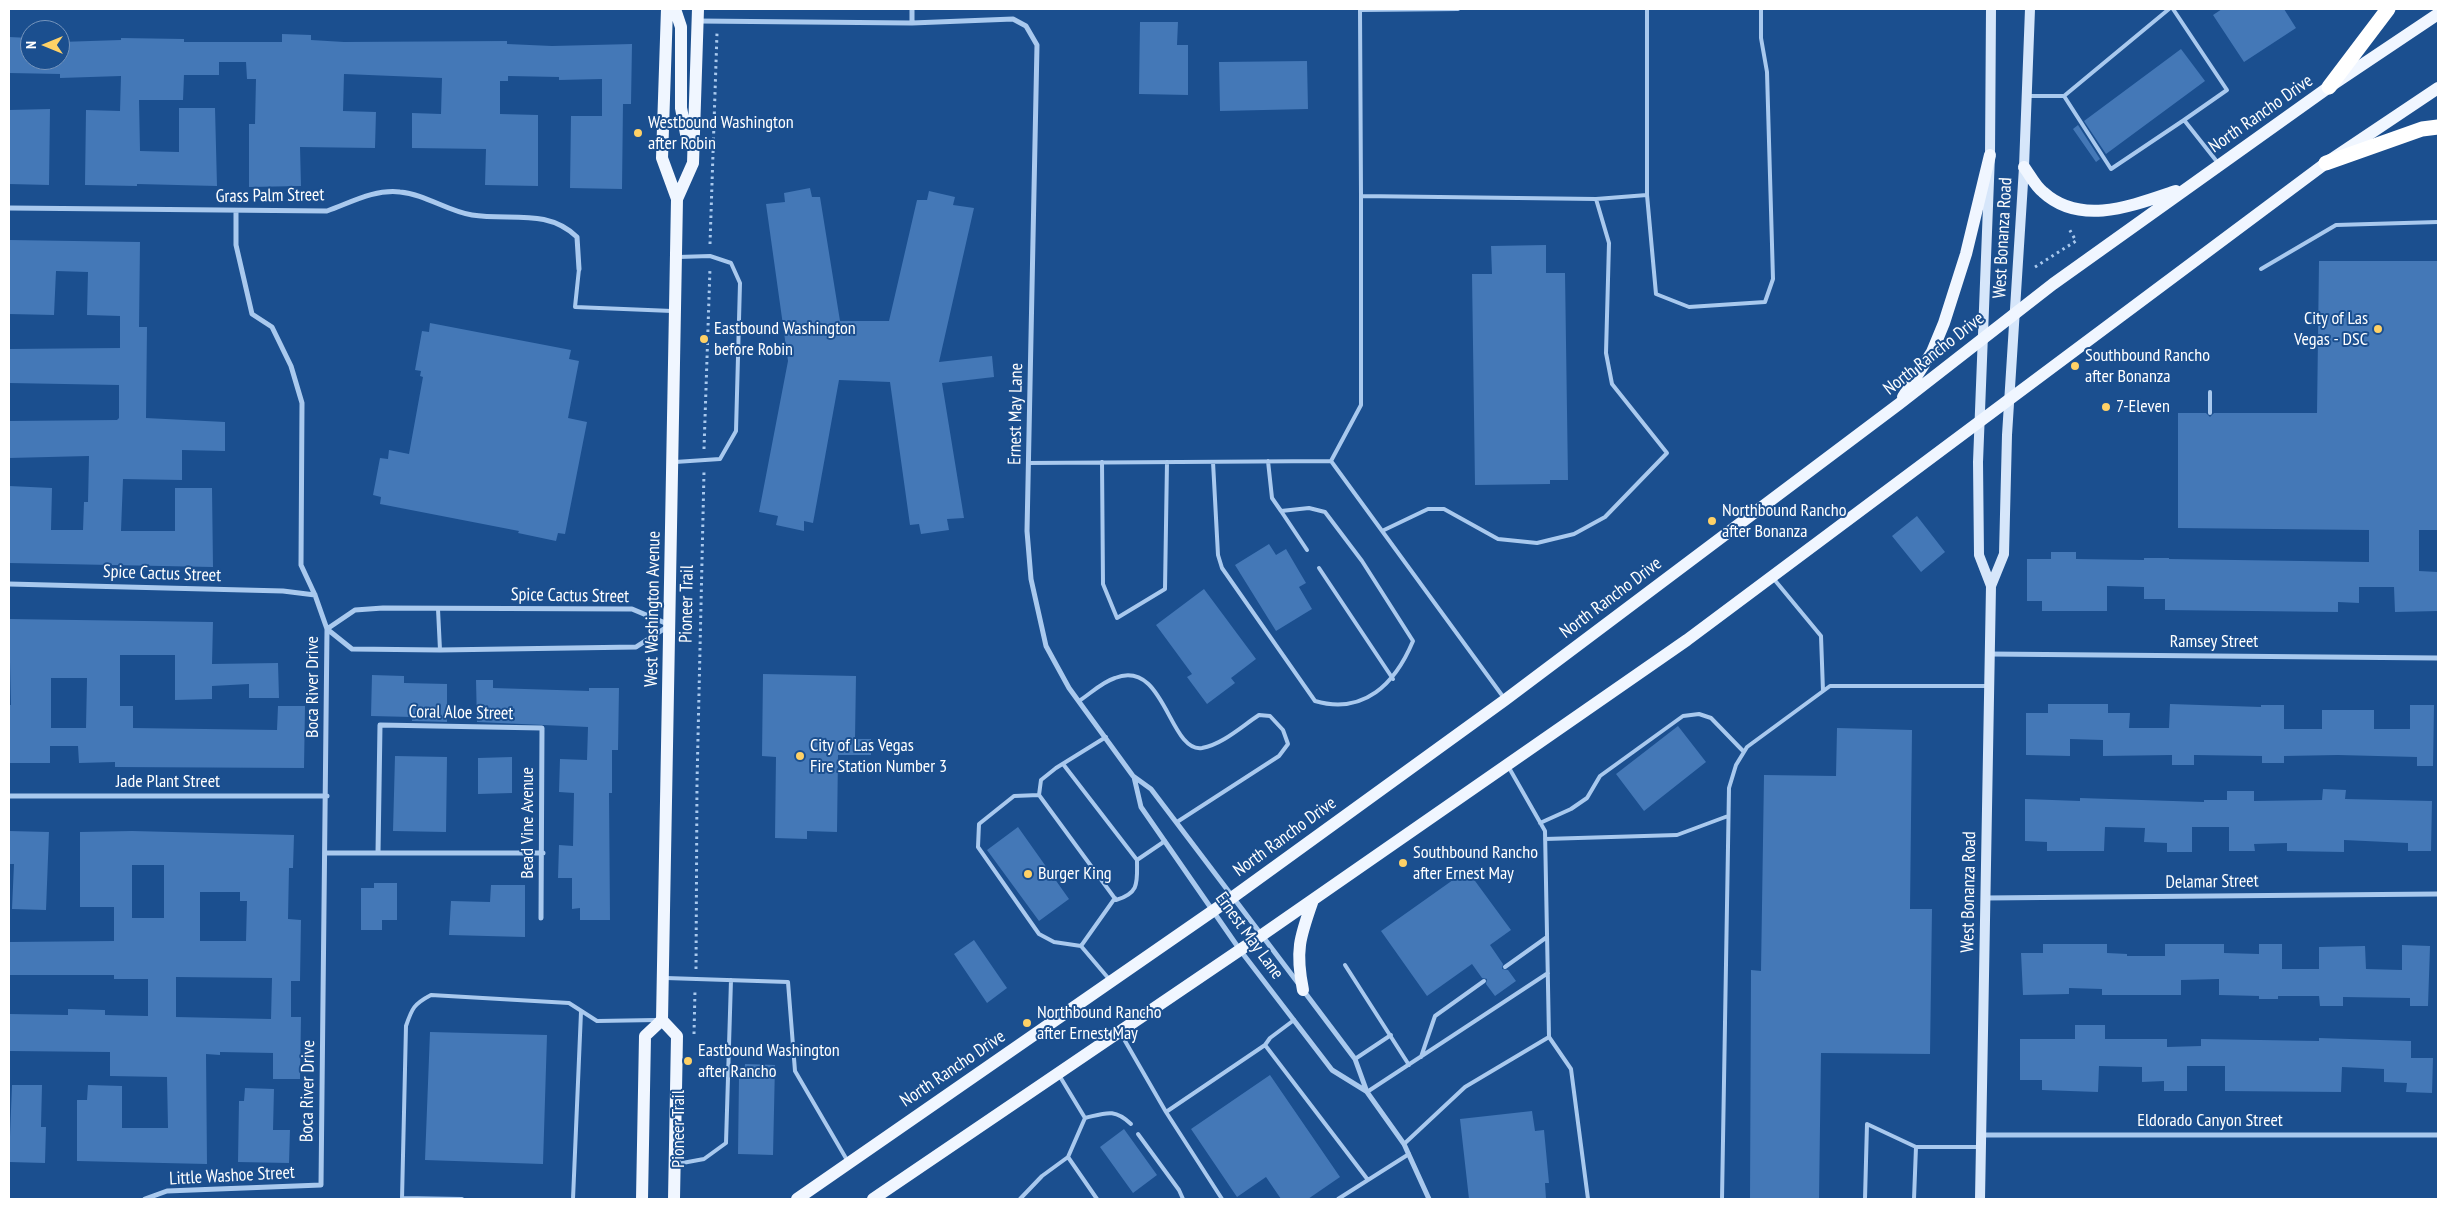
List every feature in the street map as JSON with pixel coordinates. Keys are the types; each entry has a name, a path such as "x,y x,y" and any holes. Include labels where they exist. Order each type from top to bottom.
{"highway":[{"path":"2329,87 2388,9"},
{"path":"2326,163 2422,129 2438,127"}],"main road":[{"name":"West Washington Avenue","path":"662,1020 677,257 677,199 662,158 667,9"},
{"path":"675,9 681,27 681,108 693,163"},
{"path":"687,9 698,15"},
{"name":"North Rancho Drive","path":"797,1199 848,1162 1112,983 1233,897 1505,700 1899,404 2015,312 2329,87 2438,14"},
{"name":"West Washington Avenue","path":"677,199 693,163 698,15"},
{"path":"873,1199 1262,935 1687,640 2326,163 2438,88"},
{"path":"1899,404 1932,352 1944,323 1966,254 1990,154"},
{"path":"2024,168 2042,192 2067,207 2080,210 2126,208 2188,187"},
{"path":"1303,990 1298,963 1299,948 1312,900"},
{"path":"642,1199 645,1036 662,1020 677,1036 675,1196"}],"street":[{"path":"698,15 718,21 912,23 912,9"},
{"name":"West Bonanza Road","path":"1980,1199 1990,586 1979,555 1980,421 1990,154 1991,9"},
{"name":"West Bonanza Road","path":"1990,586 2004,554 2009,400 2024,168 2030,9"},
{"name":"Ernest May Lane","path":"912,23 1013,19 1026,26 1037,44 1027,531 1031,579 1046,646 1079,701 1133,776 1141,807 1240,950 1332,1070 1367,1092"},
{"name":"Grass Palm Street","path":"9,208 327,212 375,193 400,192 424,198 445,208 472,215 549,219 565,225 577,237 579,269"},
{"name":"Boca River Drive","path":"236,212 236,245 252,314 272,327 291,366 302,403 301,565 315,595 327,629 327,796 321,1185"},
{"name":"Spice Cactus Street","path":"9,584 283,591 315,595"},
{"name":"Spice Cactus Street","path":"327,629 354,610 438,608 632,609 670,625"},
{"path":"327,629 352,649 440,650 636,647 670,625"},
{"name":"Ramsey Street","path":"1990,654 2438,658"},
{"name":"Coral Aloe Street","path":"378,853 380,725 542,728"},
{"name":"Bead Vine Avenue","path":"541,918 543,853 542,728"},
{"name":"Ernest May Lane","path":"1133,776 1152,789 1355,1059 1367,1092 1404,1144 1429,1199"},
{"name":"Jade Plant Street","path":"9,796 327,796"},
{"path":"326,853 543,853"},
{"name":"Delamar Street","path":"1985,898 2438,894"},
{"name":"Eldorado Canyon Street","path":"1981,1135 2438,1134"},
{"name":"Little Washoe Street","path":"145,1199 167,1191 321,1185"}],"lane":[{"path":"1331,461 1361,405 1360,10 1458,9"},
{"path":"1646,9 1647,194 1656,294 1689,307 1766,302 1773,279 1767,72 1761,38 1761,9"},
{"path":"2027,96 2064,96 2171,9 2227,90 2111,170 2064,96"},
{"path":"2184,120 2219,165"},
{"path":"1360,196 1596,199 1647,194"},
{"path":"1382,531 1428,509 1444,509 1498,539 1537,543 1574,534 1605,518 1667,453 1612,384 1606,353 1609,243 1596,199"},
{"path":"2261,269 2336,225 2438,222"},
{"path":"673,462 720,458 736,431 740,283 731,263 710,256 677,257"},
{"path":"579,269 575,307 676,312"},
{"path":"2210,392 2210,413"},
{"path":"1268,461 1272,498 1307,550"},
{"path":"1028,463 1331,461"},
{"path":"1331,461 1505,700"},
{"path":"1102,462 1103,584 1117,618 1165,589 1168,462"},
{"path":"1213,462 1218,555 1222,568 1315,701 1332,706 1353,704 1370,696 1392,679 1413,641 1362,561 1325,512 1309,508 1287,508 1281,511"},
{"path":"1319,568 1392,679"},
{"path":"1771,576 1821,636 1823,692"},
{"path":"438,608 440,650"},
{"path":"1079,701 1115,678 1132,675 1147,681 1188,744 1200,748 1219,741 1259,715 1270,716 1283,730 1288,744 1279,756 1177,822"},
{"path":"1722,1199 1728,816 1729,788 1736,765 1747,747 1830,686 1989,686"},
{"path":"1540,823 1571,809 1587,798 1600,776 1683,716 1699,714 1711,718 1744,752"},
{"path":"1063,764 1136,860 1138,884 1130,896 1116,900 1039,795 1041,780 1063,764 1106,737"},
{"path":"1507,766 1545,831 1550,1037 1571,1069 1588,1199"},
{"path":"1039,795 1014,796 979,824 978,847 1040,934 1054,942 1080,946 1112,983"},
{"path":"1545,839 1677,835 1728,816"},
{"path":"1136,860 1165,841"},
{"path":"1080,946 1115,898"},
{"path":"1505,967 1547,937"},
{"path":"1345,965 1391,1035 1408,1065"},
{"path":"1367,1092 1548,974"},
{"path":"662,978 788,982 795,1071 848,1162"},
{"path":"674,1164 704,1159 726,1143 731,980"},
{"path":"1421,1057 1435,1016 1484,981"},
{"path":"462,1199 402,1199 406,1026 412,1008 431,996 569,1003 597,1021 662,1020"},
{"path":"573,1199 581,1012"},
{"path":"1166,1112 1265,1044 1294,1020"},
{"path":"1119,1031 1166,1112 1222,1199"},
{"path":"1355,1059 1391,1035"},
{"path":"1404,1144 1465,1087 1550,1037"},
{"path":"1265,1044 1368,1180"},
{"path":"1058,1073 1085,1118"},
{"path":"1085,1118 1113,1112 1123,1116 1131,1124"},
{"path":"1020,1199 1042,1176 1068,1157 1085,1118"},
{"path":"1865,1199 1867,1124 1916,1148 1981,1148"},
{"path":"1138,1134 1179,1190 1183,1199"},
{"path":"1914,1199 1916,1148"},
{"path":"1338,1199 1409,1154"},
{"path":"1068,1157 1097,1199"}],"path":[{"name":"Pioneer Trail","path":"694,1038 697,772 704,460 718,21"},
{"path":"2035,267 2076,241 2068,227"}],"building":[{"path":"2222,9 2284,9 2296,28 2244,62 2213,15"},
{"path":"1140,22 1178,22 1177,45 1188,45 1188,95 1139,94"},
{"path":"282,34 311,35 311,40 344,42 507,41 507,44 552,46 632,44 631,104 623,104 622,189 570,188 571,116 602,116 602,79 559,80 559,77 508,76 508,81 500,81 500,114 538,115 538,186 485,185 486,149 412,148 412,113 441,114 442,78 344,74 343,111 376,112 375,148 300,147 301,186 249,187 249,124 255,124 256,79 247,79 246,62 219,62 219,75 184,75 183,100 139,100 140,151 179,152 179,108 215,108 217,186 85,185 86,110 120,111 121,76 60,78 60,74 9,73 9,37 20,38 20,70 70,70 70,42 121,40 121,38 184,39 184,42 282,42"},
{"path":"2181,49 2205,81 2106,154 2084,121"},
{"path":"1307,61 1308,109 1220,111 1219,62"},
{"path":"50,109 49,185 9,184 9,110"},
{"path":"2078,125 2100,159 2096,162 2073,129"},
{"path":"810,188 812,197 820,197 840,321 889,321 917,200 927,200 929,191 955,197 953,205 974,208 939,362 992,356 994,377 942,383 964,518 947,519 949,530 921,534 919,524 910,525 890,382 839,380 813,523 804,521 804,531 776,525 778,516 759,512 788,361 766,204 785,202 784,193"},
{"path":"9,240 140,242 139,327 147,327 146,418 225,422 225,451 182,450 182,480 123,479 121,531 175,531 175,488 212,488 213,567 9,563 9,486 52,488 51,530 83,530 84,502 88,502 89,456 9,458 9,421 117,420 119,418 119,385 9,383 9,349 120,348 120,316 87,315 88,272 56,271 54,315 9,314"},
{"path":"1546,245 1546,273 1565,273 1568,480 1550,480 1550,484 1475,485 1472,274 1492,274 1491,246"},
{"path":"2319,261 2438,261 2438,530 2419,530 2419,571 2438,572 2438,611 2395,612 2394,587 2359,587 2359,603 2338,602 2338,612 2165,610 2165,599 2144,599 2144,587 2107,586 2107,611 2042,611 2042,601 2027,601 2027,559 2051,559 2051,552 2076,552 2076,559 2144,560 2144,558 2169,558 2369,562 2369,530 2178,528 2178,413 2206,413 2210,417 2214,413 2317,413"},
{"path":"430,323 571,350 569,359 579,361 568,418 587,422 565,534 558,533 556,541 518,533 519,531 380,504 381,497 373,495 380,458 388,459 389,450 409,454 423,377 420,376 421,371 415,370 422,331 429,332"},
{"path":"1917,516 1945,552 1921,572 1892,536"},
{"path":"1269,544 1276,555 1286,549 1306,583 1299,587 1312,609 1276,631 1235,565"},
{"path":"1204,589 1256,659 1231,678 1235,683 1207,704 1187,677 1192,674 1156,625"},
{"path":"9,619 213,622 212,664 278,663 279,698 249,698 249,684 212,686 212,699 175,700 175,655 120,655 120,706 133,706 133,728 277,730 278,706 305,706 304,768 115,767 115,762 79,763 78,746 50,746 50,763 9,763 9,705 11,705","holes":["51,678 87,678 86,728 51,728"]},
{"name":"City of Las Vegas Fire Station Number 3","path":"763,674 856,676 855,739 871,739 871,755 838,755 837,832 807,831 807,839 775,838 776,757 762,756"},
{"path":"372,675 404,676 404,683 447,684 447,722 412,721 412,717 371,716"},
{"path":"476,680 493,680 493,688 589,691 589,688 619,688 618,750 612,750 612,793 609,793 610,920 580,920 580,908 572,909 572,878 558,878 559,845 573,846 574,793 559,792 560,759 587,760 588,727 477,722"},
{"path":"2048,704 2108,704 2108,713 2130,713 2129,728 2169,728 2170,704 2261,707 2261,705 2284,705 2284,729 2322,729 2322,710 2374,710 2374,729 2410,729 2410,705 2434,705 2433,766 2417,766 2417,757 2338,755 2284,756 2284,763 2262,763 2262,756 2194,755 2194,765 2172,765 2172,755 2103,756 2103,740 2070,739 2070,756 2026,755 2026,713 2048,713"},
{"path":"1678,726 1706,762 1644,811 1616,774"},
{"path":"1837,728 1912,730 1910,909 1932,909 1930,1054 1821,1053 1819,1199 1750,1199 1751,970 1761,971 1764,775 1836,776"},
{"path":"395,756 447,757 446,832 393,831"},
{"path":"512,757 512,793 478,794 478,758"},
{"path":"2323,789 2346,790 2345,799 2432,801 2431,851 2408,851 2408,843 2344,840 2344,852 2287,851 2287,843 2254,844 2255,851 2229,851 2229,827 2192,827 2192,852 2167,852 2167,843 2144,842 2145,828 2105,827 2104,851 2047,851 2047,842 2025,841 2025,799 2080,801 2080,798 2204,802 2204,800 2227,800 2227,791 2254,791 2254,801 2322,800"},
{"name":"Burger King","path":"1018,827 1069,899 1039,921 987,850"},
{"path":"9,831 49,832 46,910 12,909 14,864 9,864"},
{"path":"132,831 294,835 293,868 289,868 288,919 301,920 300,981 291,981 291,1017 301,1017 300,1079 273,1079 273,1053 220,1052 220,1055 206,1054 207,1164 77,1161 77,1100 87,1100 88,1085 122,1086 122,1128 168,1128 167,1077 110,1076 110,1052 9,1051 9,1014 68,1015 68,1009 105,1010 105,1015 148,1016 148,979 114,979 114,975 9,975 9,942 114,941 114,907 80,907 80,832","holes":["132,865 164,865 164,918 132,918","200,892 240,892 240,901 247,901 246,941 200,941","176,977 272,978 271,1019 176,1017"]},
{"path":"1467,870 1511,930 1490,945 1503,964 1502,969 1508,970 1516,981 1495,996 1486,984 1487,979 1482,978 1472,964 1427,996 1381,931"},
{"path":"374,883 397,883 397,920 382,920 382,930 361,930 361,888 374,888"},
{"path":"491,885 525,885 525,937 449,935 451,901 490,902"},
{"path":"974,940 1007,988 987,1003 954,954"},
{"path":"2043,944 2107,944 2107,953 2127,954 2127,956 2165,956 2165,944 2224,944 2224,953 2259,954 2259,944 2282,944 2282,969 2319,969 2319,947 2365,946 2366,969 2402,970 2402,945 2430,946 2428,1006 2410,1006 2410,998 2343,997 2343,1006 2320,1006 2319,996 2278,996 2278,999 2259,999 2259,996 2219,995 2219,979 2181,980 2181,995 2102,995 2102,989 2069,988 2069,994 2023,995 2021,953 2043,953"},
{"path":"2075,1025 2105,1025 2105,1039 2167,1039 2167,1047 2201,1046 2201,1039 2319,1041 2319,1038 2411,1041 2411,1058 2433,1058 2432,1093 2406,1092 2407,1083 2384,1082 2384,1069 2342,1067 2341,1092 2225,1091 2225,1066 2187,1066 2187,1091 2164,1091 2164,1081 2142,1082 2142,1067 2099,1066 2098,1092 2042,1090 2042,1080 2020,1080 2020,1039 2075,1039"},
{"path":"430,1032 547,1035 543,1164 425,1160"},
{"path":"745,1064 775,1065 773,1155 738,1154 739,1077 744,1077"},
{"path":"1270,1075 1340,1177 1308,1199 1281,1199 1266,1177 1237,1197 1191,1129"},
{"path":"12,1085 42,1085 41,1127 46,1127 45,1163 9,1162"},
{"path":"245,1088 274,1089 273,1130 290,1130 289,1163 238,1162 239,1101 244,1101"},
{"path":"1532,1111 1535,1131 1544,1130 1549,1183 1545,1183 1546,1199 1469,1199 1460,1119"},
{"path":"1124,1129 1157,1175 1133,1193 1100,1147"}],"place":[{"name":"Westbound Washington after Robin","path":"638,133"},
{"name":"City of Las Vegas - DSC","path":"2378,329"},
{"name":"Eastbound Washington before Robin","path":"704,339"},
{"name":"Southbound Rancho after Bonanza","path":"2075,366"},
{"name":"7-Eleven","path":"2106,407"},
{"name":"Northbound Rancho after Bonanza","path":"1712,521"},
{"name":"City of Las Vegas Fire Station Number 3","path":"800,756"},
{"name":"Southbound Rancho after Ernest May","path":"1403,863"},
{"name":"Burger King","path":"1028,874"},
{"name":"Northbound Rancho after Ernest May","path":"1027,1023"},
{"name":"Eastbound Washington after Rancho","path":"688,1061"}]}
